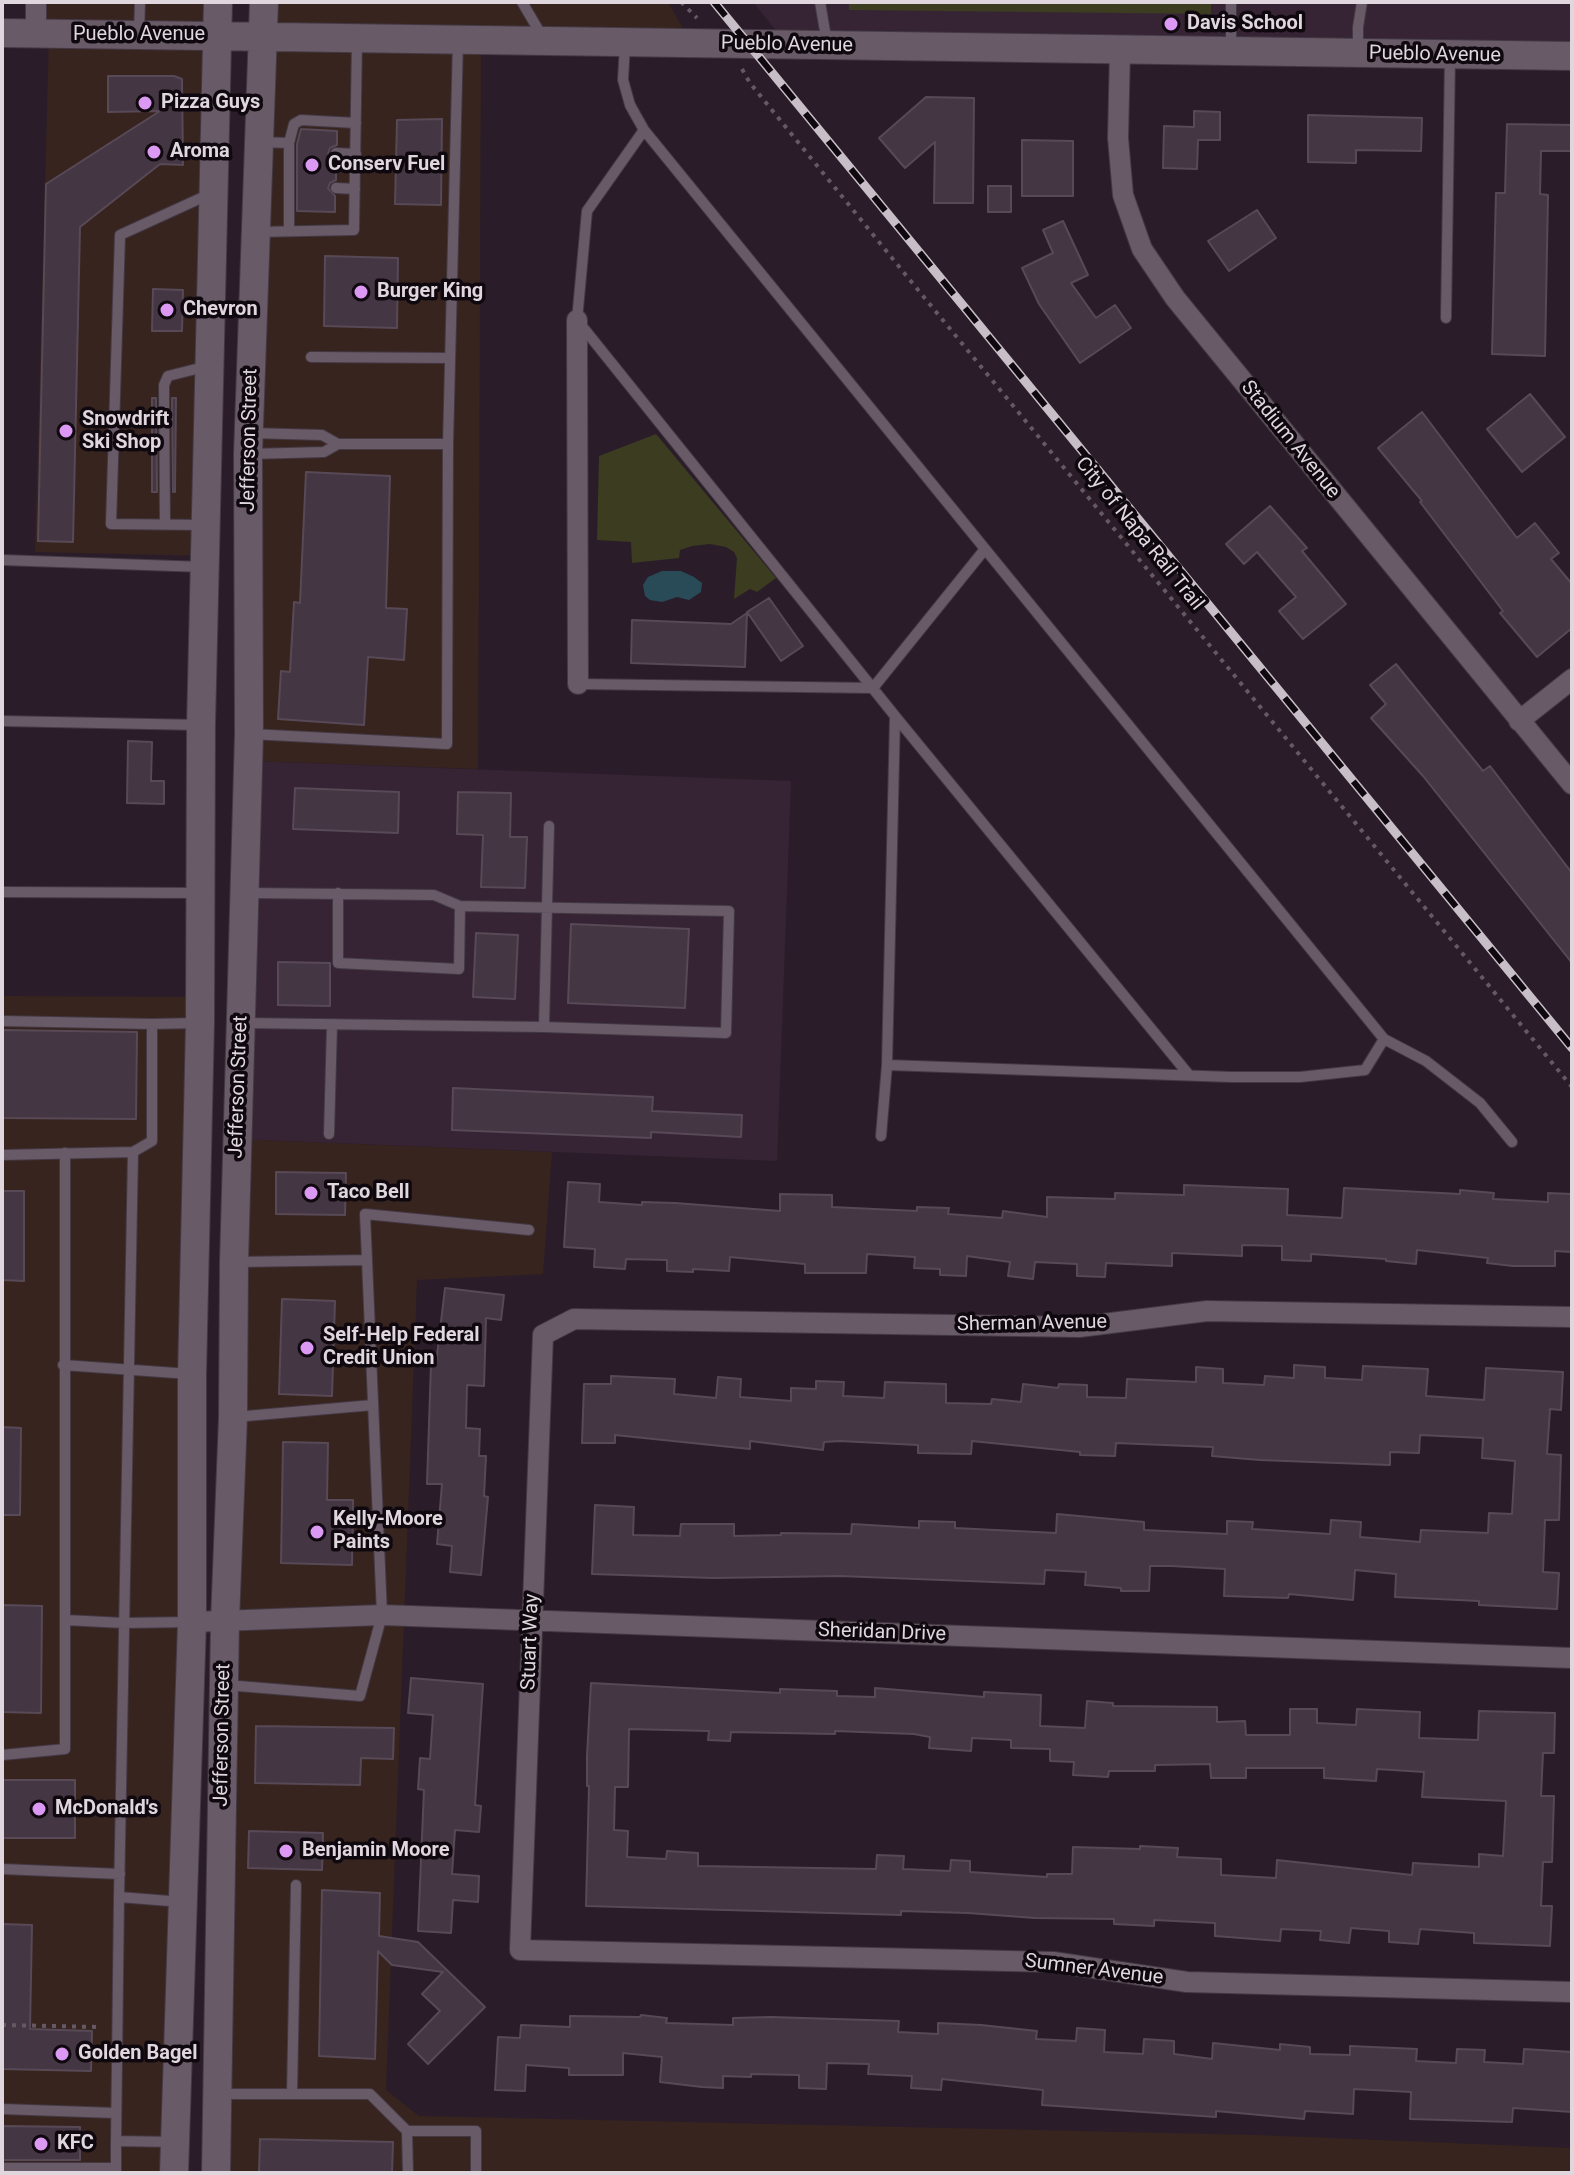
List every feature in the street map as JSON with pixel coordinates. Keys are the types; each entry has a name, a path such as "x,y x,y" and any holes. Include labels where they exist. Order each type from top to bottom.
{"main road":[{"name":"Jefferson Street","path":"174,2173 192,1622 192,1375 200,1023 201,725 218,2"},
{"name":"Jefferson Street","path":"216,2173 225,1621 233,1417 234,1262 249,734 249,443 264,2"},
{"name":"Pueblo Avenue","path":"2,33 1572,56"}],"street":[{"path":"36,2 36,34"},
{"name":"Stadium Avenue","path":"1120,50 1118,138 1123,195 1142,249 1175,298 1572,784"},
{"path":"577,320 578,684"},
{"path":"1519,721 1572,679"},
{"name":"Sherman Avenue","path":"543,1335 574,1319 1079,1327 1207,1311 1572,1317"},
{"name":"Stuart Way","path":"520,1950 543,1335"},
{"name":"Sheridan Drive","path":"192,1622 382,1615 1572,1658"},
{"name":"Sumner Avenue","path":"520,1950 1053,1962 1187,1982 1572,1992"}],"lane":[{"path":"139,35 140,2"},
{"path":"522,2 545,41"},
{"path":"820,2 828,46"},
{"path":"1231,2 1231,52"},
{"path":"1358,54 1362,2"},
{"path":"256,232 354,230 357,38"},
{"path":"249,734 447,744 448,444 458,39"},
{"path":"626,42 623,80 630,105 644,130 1384,1039 1426,1061 1480,1103 1512,1142"},
{"path":"1446,318 1450,55"},
{"path":"289,231 294,124 301,120 356,123"},
{"path":"644,130 587,211 577,320 1189,1075"},
{"path":"260,142 291,148"},
{"path":"336,153 356,154"},
{"path":"336,188 355,189"},
{"path":"208,525 111,524 120,235 214,192"},
{"path":"311,357 450,358"},
{"path":"165,524 164,385 168,376 210,365"},
{"path":"249,443 322,435 338,444 448,444"},
{"path":"249,443 324,452 338,444"},
{"path":"873,688 985,549"},
{"path":"2,560 206,567"},
{"path":"578,684 873,688"},
{"path":"881,1136 887,1065 895,716"},
{"path":"2,721 201,725"},
{"path":"544,1027 549,826"},
{"path":"2,892 200,893"},
{"path":"241,1023 726,1033 729,911 460,906 434,895 244,893"},
{"path":"338,893 338,963 459,969 460,906"},
{"path":"2,1021 200,1023"},
{"path":"2,1155 133,1152 152,1141 152,1024"},
{"path":"329,1134 332,1025"},
{"path":"887,1065 1300,1077 1365,1070 1384,1039"},
{"path":"2,2168 116,2171 133,1152"},
{"path":"2,1755 65,1749 65,1153"},
{"path":"224,1685 360,1696 382,1615 365,1214 529,1230"},
{"path":"234,1262 367,1260"},
{"path":"63,1365 192,1375"},
{"path":"233,1417 373,1405"},
{"path":"65,1620 192,1622"},
{"path":"2,1869 120,1874"},
{"path":"292,2094 296,1885"},
{"path":"119,1897 184,1902"},
{"path":"218,2094 370,2094 407,2131 408,2173"},
{"path":"2,2109 115,2113"},
{"path":"407,2131 476,2131 476,2173"},
{"path":"116,2141 175,2142"}],"path":[{"name":"City of Napa Rail Trail","path":"681,2 693,11 699,23 744,71 750,83 895,262 1572,1087"},
{"path":"2,2025 117,2027"}],"shaded area":[{"path":"36,2 218,2 206,556 35,552 49,35"},
{"path":"264,2 668,2 692,44 481,40 478,769 248,761"},
{"name":"Davis School","path":"753,2 1572,2 1572,56 788,45"},
{"path":"248,761 791,781 777,1161 238,1139"},
{"path":"2,996 200,997 174,2173 2,2173"},
{"path":"238,1139 552,1152 543,1274 417,1280 386,2090 419,2116 1256,2135 1572,2148 1572,2173 216,2173"}],"green space":[{"path":"849,2 1211,2 1211,14 849,10"},
{"path":"656,434 776,578 757,592 750,589 734,599 737,558 726,547 710,544 692,546 680,550 679,558 632,563 631,542 597,540 599,456"}],"water":[{"path":"662,571 681,571 694,577 702,583 701,592 689,600 677,597 662,602 650,600 645,596 643,585 648,577"}],"building":[{"path":"108,76 174,76 182,79 183,165 160,164 80,227 73,542 38,541 46,184 160,111 108,112"},
{"path":"926,97 974,98 973,203 934,203 935,142 905,168 879,138"},
{"path":"1194,111 1220,112 1220,140 1198,140 1197,169 1163,168 1164,126 1194,127"},
{"path":"1308,115 1422,118 1421,151 1356,150 1356,163 1308,162"},
{"path":"442,119 441,205 395,204 397,120"},
{"path":"1507,124 1572,125 1572,151 1541,151 1540,194 1548,195 1545,356 1492,354 1496,193 1505,193"},
{"path":"301,129 337,131 337,145 330,148 328,153 336,161 336,180 328,188 335,196 335,212 297,211 297,144"},
{"path":"1022,140 1073,141 1073,196 1022,196"},
{"path":"988,186 1011,186 1011,212 988,212"},
{"path":"1257,210 1276,238 1229,271 1208,241"},
{"path":"1063,221 1088,275 1071,283 1096,318 1115,305 1131,328 1080,363 1039,304 1022,268 1053,253 1043,230"},
{"name":"Burger King","path":"325,256 398,258 397,328 324,326"},
{"name":"Chevron","path":"153,289 183,290 182,331 152,331"},
{"path":"1530,394 1565,437 1522,472 1487,429"},
{"path":"152,398 156,398 157,492 152,492"},
{"path":"172,398 176,398 175,492 173,492"},
{"path":"1422,412 1517,538 1535,523 1559,553 1551,559 1572,584 1572,628 1537,657 1500,613 1503,611 1422,501 1378,448"},
{"path":"306,472 390,476 386,608 407,609 404,660 368,657 364,725 278,719 281,671 290,672 294,602 300,603"},
{"path":"1270,506 1307,548 1302,551 1346,604 1303,639 1279,611 1296,597 1257,552 1244,564 1226,544"},
{"path":"769,598 803,646 781,661 747,612"},
{"path":"747,613 745,667 631,663 632,620 731,624"},
{"path":"1396,664 1483,771 1490,766 1572,873 1572,963 1423,776 1371,718 1386,704 1370,685"},
{"path":"128,741 152,742 151,781 164,781 164,804 127,803"},
{"path":"295,788 399,792 398,833 293,829"},
{"path":"458,792 511,793 510,837 527,837 525,888 481,887 483,835 457,834"},
{"path":"571,924 689,929 685,1008 568,1003"},
{"path":"476,933 518,935 515,999 473,997"},
{"path":"278,962 330,963 330,1006 278,1005"},
{"path":"2,1030 137,1032 136,1119 2,1118"},
{"path":"453,1088 653,1097 652,1111 742,1115 741,1137 651,1132 651,1138 452,1130"},
{"name":"Taco Bell","path":"276,1172 346,1173 345,1215 276,1214"},
{"path":"568,1182 600,1184 599,1202 642,1205 642,1202 675,1203 780,1211 780,1194 832,1195 832,1207 917,1211 917,1207 949,1208 948,1214 1002,1218 1003,1211 1047,1217 1047,1197 1115,1199 1115,1193 1184,1195 1184,1185 1288,1189 1287,1215 1342,1218 1344,1188 1460,1194 1460,1190 1494,1193 1493,1199 1548,1202 1548,1193 1572,1194 1572,1252 1555,1251 1555,1266 1513,1266 1487,1263 1488,1258 1417,1250 1416,1264 1311,1254 1311,1261 1282,1260 1282,1246 1242,1245 1242,1256 1172,1253 1172,1266 1106,1263 1105,1277 1077,1276 1077,1264 1035,1262 1033,1279 1008,1276 1010,1262 967,1256 966,1276 940,1275 940,1269 914,1268 915,1257 867,1254 866,1273 805,1273 805,1264 730,1257 729,1271 667,1271 667,1260 626,1259 625,1269 594,1267 595,1249 564,1247"},
{"path":"2,1191 24,1191 24,1281 2,1280"},
{"path":"445,1288 504,1295 501,1320 486,1318 484,1386 467,1385 466,1428 480,1429 479,1456 486,1456 484,1496 488,1497 481,1575 450,1572 452,1546 437,1544 442,1484 427,1484 431,1364 436,1364"},
{"name":"Self-Help Federal Credit Union","path":"282,1299 335,1301 332,1396 279,1394"},
{"path":"1294,1365 1325,1367 1325,1378 1362,1380 1363,1366 1428,1369 1426,1396 1484,1400 1486,1368 1563,1372 1561,1410 1550,1409 1547,1454 1561,1455 1559,1520 1545,1520 1543,1572 1559,1573 1557,1609 1395,1597 1396,1574 1355,1570 1353,1600 1289,1594 1288,1598 1224,1596 1225,1569 1171,1566 1150,1566 1149,1591 1121,1591 1121,1588 1085,1585 1086,1572 1045,1570 1044,1584 840,1576 713,1578 592,1574 595,1505 634,1507 633,1535 680,1536 681,1524 734,1524 734,1536 851,1534 852,1524 919,1528 919,1521 955,1522 955,1528 1056,1533 1057,1514 1144,1522 1144,1530 1227,1534 1227,1521 1253,1522 1252,1529 1330,1534 1331,1520 1361,1522 1360,1537 1420,1542 1421,1530 1488,1533 1489,1513 1512,1514 1515,1461 1482,1458 1483,1438 1420,1435 1419,1453 1390,1452 1390,1465 1260,1460 1212,1456 1213,1447 1116,1443 1115,1456 1080,1455 1080,1452 972,1441 971,1454 918,1453 918,1445 840,1441 824,1442 823,1450 750,1441 750,1449 615,1435 615,1443 582,1443 584,1384 611,1384 611,1376 675,1379 674,1394 716,1398 718,1377 741,1379 740,1397 791,1401 791,1388 816,1389 816,1381 844,1382 843,1396 884,1398 885,1382 946,1384 946,1403 991,1404 992,1399 1021,1402 1023,1384 1058,1388 1059,1384 1087,1385 1087,1397 1126,1398 1127,1379 1196,1382 1196,1367 1223,1369 1223,1383 1264,1385 1265,1376 1294,1378"},
{"path":"2,1427 21,1428 20,1515 2,1515"},
{"name":"Kelly-Moore Paints","path":"283,1442 328,1443 327,1500 353,1500 352,1565 281,1563"},
{"path":"2,1605 42,1606 41,1713 2,1712"},
{"path":"411,1678 483,1684 475,1805 481,1806 479,1832 455,1830 452,1874 479,1876 478,1902 453,1900 451,1933 418,1931 424,1790 418,1789 420,1758 430,1759 433,1715 408,1713"},
{"path":"591,1683 780,1693 780,1689 837,1691 837,1696 875,1697 875,1688 984,1697 984,1692 1041,1695 1040,1726 1085,1728 1087,1701 1113,1703 1113,1706 1217,1707 1217,1722 1245,1721 1246,1735 1290,1735 1290,1709 1317,1709 1317,1723 1356,1725 1357,1709 1420,1712 1419,1738 1478,1740 1479,1711 1555,1713 1554,1753 1543,1753 1541,1796 1554,1796 1552,1862 1543,1862 1541,1906 1552,1906 1550,1946 1474,1943 1474,1933 1420,1929 1418,1944 1389,1942 1389,1931 1351,1928 1349,1943 1320,1940 1321,1931 1281,1929 1280,1941 1215,1936 1215,1923 1154,1920 1154,1926 1114,1924 1114,1919 968,1913 901,1911 901,1915 586,1906","holes":["629,1729 709,1731 708,1740 730,1741 731,1732 914,1734 930,1737 929,1748 971,1751 972,1738 1011,1740 1011,1748 1050,1749 1050,1761 1074,1762 1073,1775 1108,1777 1109,1771 1155,1771 1155,1765 1210,1764 1211,1778 1246,1778 1246,1768 1324,1768 1324,1778 1376,1781 1377,1769 1424,1772 1422,1797 1506,1801 1503,1856 1479,1854 1479,1867 1413,1863 1412,1875 1277,1860 1276,1878 1221,1875 1221,1859 1177,1857 1178,1848 1140,1846 1140,1849 1073,1847 1072,1874 1047,1874 1047,1877 970,1872 970,1861 951,1860 950,1871 903,1869 904,1856 877,1855 876,1869 698,1866 698,1853 667,1851 666,1859 627,1857 628,1831 614,1830 615,1787 628,1787"]},
{"path":"256,1726 394,1728 393,1759 361,1758 360,1785 255,1783"},
{"name":"McDonald's","path":"2,1780 75,1780 75,1838 2,1838"},
{"name":"Benjamin Moore","path":"249,1831 323,1833 322,1870 248,1868"},
{"path":"322,1890 380,1893 379,1936 418,1942 485,2007 428,2064 408,2044 440,2011 422,1994 443,1972 392,1965 378,1951 375,2059 319,2056"},
{"path":"2,1924 32,1925 30,2029 92,2031 91,2071 2,2069"},
{"path":"641,2015 667,2018 666,2023 733,2025 733,2018 771,2017 899,2021 898,2032 938,2034 938,2023 981,2025 1037,2031 1036,2039 1076,2041 1077,2028 1105,2030 1104,2052 1143,2054 1144,2039 1174,2041 1174,2054 1212,2059 1213,2043 1280,2050 1280,2044 1310,2047 1310,2054 1350,2055 1350,2046 1417,2049 1416,2061 1456,2063 1457,2049 1485,2050 1484,2062 1523,2064 1524,2049 1572,2052 1572,2112 1513,2108 1512,2122 1410,2119 1411,2092 1354,2089 1353,2114 1305,2111 1304,2119 1216,2111 1216,2117 1042,2105 1043,2090 942,2079 941,2090 911,2088 912,2076 868,2074 869,2064 827,2063 826,2089 799,2088 799,2075 751,2074 751,2077 723,2076 723,2088 702,2087 660,2082 662,2057 623,2053 623,2075 569,2075 569,2068 526,2065 525,2091 495,2090 498,2037 520,2038 521,2025 570,2027 570,2016"},
{"name":"KFC","path":"3,2126 80,2127 80,2160 3,2160"},
{"path":"260,2139 393,2142 392,2173 259,2173"}],"railway":[{"path":"714,2 1572,1048"}],"place":[{"name":"Davis School","path":"1171,24"},
{"name":"Pizza Guys","path":"145,103"},
{"name":"Aroma","path":"154,152"},
{"name":"Conserv Fuel","path":"312,165"},
{"name":"Burger King","path":"361,292"},
{"name":"Chevron","path":"167,310"},
{"name":"Snowdrift Ski Shop","path":"66,431"},
{"name":"Taco Bell","path":"311,1193"},
{"name":"Self-Help Federal Credit Union","path":"307,1348"},
{"name":"Kelly-Moore Paints","path":"317,1532"},
{"name":"McDonald's","path":"39,1809"},
{"name":"Benjamin Moore","path":"286,1851"},
{"name":"Golden Bagel","path":"62,2054"},
{"name":"KFC","path":"41,2144"}]}
